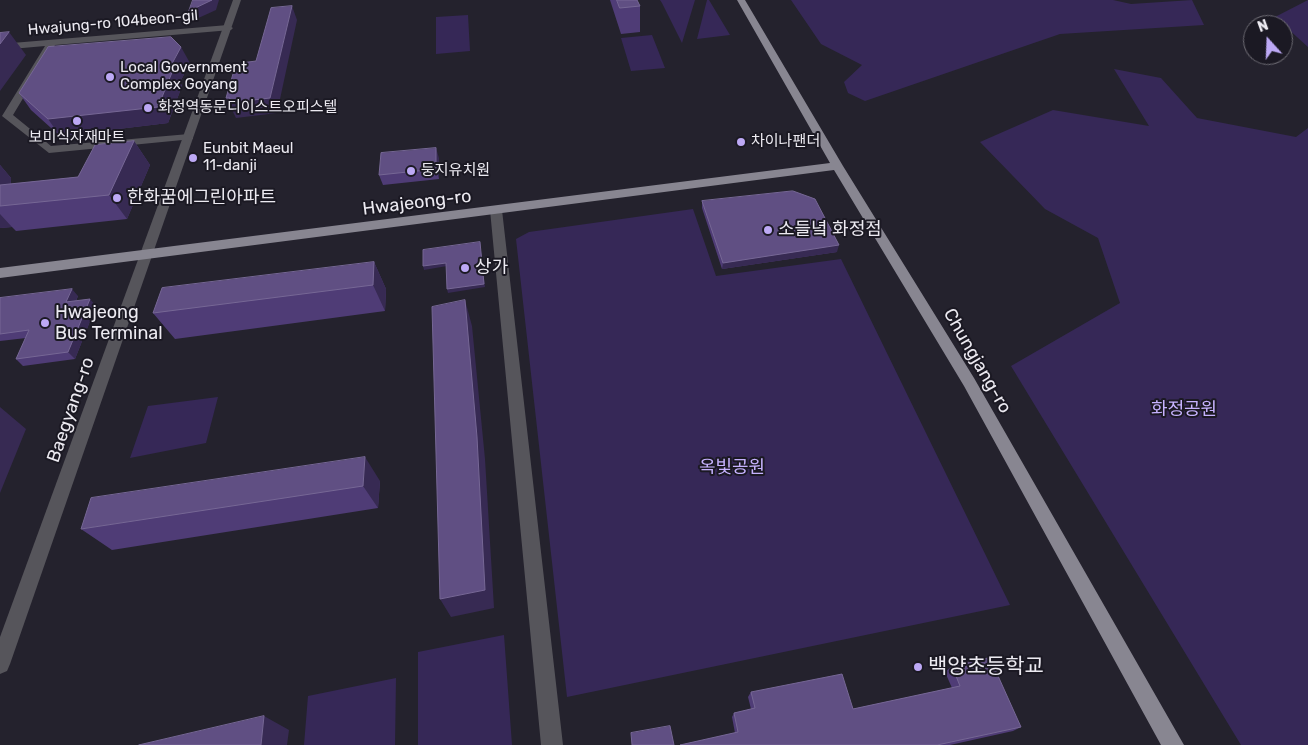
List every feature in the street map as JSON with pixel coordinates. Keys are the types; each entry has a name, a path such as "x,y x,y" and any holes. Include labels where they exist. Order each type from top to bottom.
{"main road":[{"name":"Chungjang-ro","path":"741,0 837,166 968,382 1173,745"},
{"name":"Hwajeong-ro","path":"0,273 837,166"}],"street":[{"name":"Baegyang-ro","path":"0,663 237,0"},
{"name":"Hwajung-ro 104beon-gil","path":"0,47 228,28"},
{"path":"52,43 8,116 48,150 188,137"},
{"path":"496,210 552,745"}],"green space":[{"path":"660,0 695,0 682,43 662,3"},
{"path":"707,0 709,0 730,35 697,39"},
{"path":"791,0 1113,0 1131,4 1192,0 1204,25 1060,34 865,101 848,93 844,82 862,65 821,44"},
{"path":"1308,0 1308,47 1293,33 1293,15 1279,15"},
{"path":"468,15 470,51 436,54 436,17"},
{"path":"652,35 665,68 631,71 621,38"},
{"name":"화정공원","path":"1114,69 1161,78 1197,118 1296,137 1308,128 1308,745 1241,745 1011,366 1120,303 1098,238 1045,209 980,142 1053,110 1149,126"},
{"name":"옥빛공원","path":"693,209 716,276 841,259 1010,605 567,697 516,239 529,232"},
{"path":"218,397 206,443 130,458 148,406"},
{"path":"504,635 512,745 418,745 418,652"},
{"path":"396,678 395,745 304,745 308,696"}],"building":[{"path":"193,0 212,0 189,11"},
{"path":"617,0 637,0 640,6 620,8"},
{"path":"292,6 270,98 228,103 230,98 226,98 235,67 240,66 241,63 256,61 271,8"},
{"path":"9,32 0,44 0,33"},
{"path":"171,37 181,47 168,71 173,70 158,107 48,119 19,93 48,47"},
{"path":"134,141 109,195 0,206 0,185 78,177 95,145"},
{"path":"436,148 436,169 379,175 381,153"},
{"name":"소들녘 화정점","path":"793,191 815,199 839,245 723,263 702,201"},
{"name":"상가","path":"480,242 484,284 447,289 446,263 423,266 423,250"},
{"path":"374,262 373,285 153,313 162,288"},
{"name":"Hwajeong Bus Terminal","path":"72,289 66,302 90,299 68,352 16,359 29,330 0,334 0,298"},
{"path":"465,300 477,437 485,590 440,599 432,307"},
{"path":"365,457 363,486 81,529 91,498"},
{"path":"990,658 1021,727 937,745 680,745 738,732 734,713 755,708 751,692 842,674 853,709 960,686 952,666"},
{"path":"264,716 261,745 139,745"},
{"path":"670,726 674,745 632,745 631,733"}],"place":[{"name":"Local Government Complex Goyang","path":"110,77"},
{"name":"화정역동문디이스트오피스텔","path":"148,108"},
{"name":"보미식자재마트","path":"77,121"},
{"name":"차이나팬더","path":"741,142"},
{"name":"Eunbit Maeul 11-danji","path":"193,158"},
{"name":"둥지유치원","path":"411,171"},
{"name":"한화꿈에그린아파트","path":"117,198"},
{"name":"소들녘 화정점","path":"768,230"},
{"name":"상가","path":"465,268"},
{"name":"Hwajeong Bus Terminal","path":"45,323"},
{"name":"백양초등학교","path":"918,667"}]}
